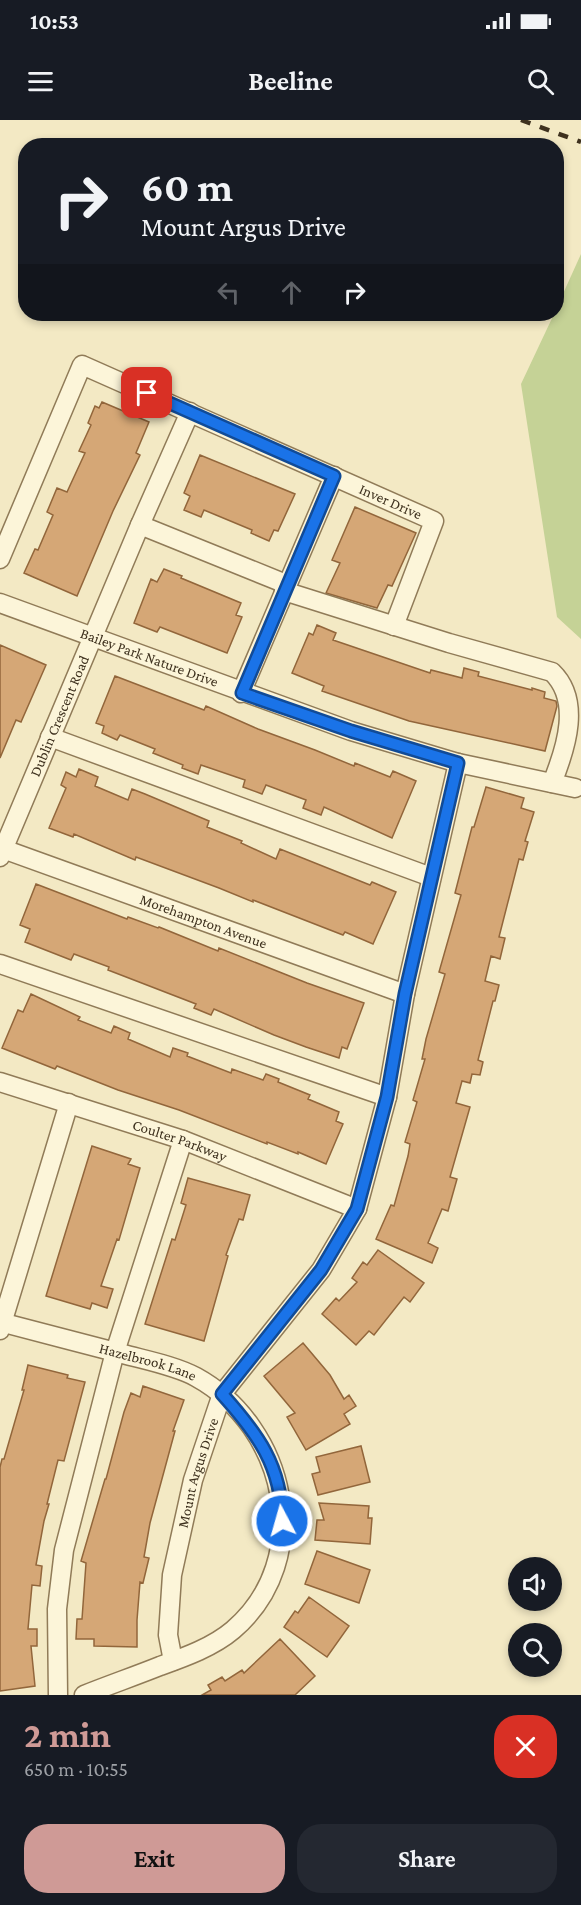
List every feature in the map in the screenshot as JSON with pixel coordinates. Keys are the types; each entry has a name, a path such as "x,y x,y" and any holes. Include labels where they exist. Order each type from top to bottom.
{"street":[{"name":"Inver Drive","path":"0,559 82,365 434,521 394,626"},
{"name":"Dublin Crescent Road","path":"2,853 190,412"},
{"path":"242,693 334,476"},
{"path":"140,525 285,588 394,626 552,672 561,678 574,698 575,710 572,729 552,783"},
{"name":"Bailey Park Nature Drive","path":"0,603 351,731 458,763 575,788"},
{"path":"50,737 431,877"},
{"name":"Mount Argus Drive","path":"173,1661 168,1635 172,1575 193,1480 222,1394 321,1270 357,1209 387,1097 405,994 458,763"},
{"name":"Morehampton Avenue","path":"2,853 405,994"},
{"path":"0,964 387,1097"},
{"name":"Coulter Parkway","path":"0,1082 183,1140 357,1209"},
{"path":"1,1325 69,1103"},
{"path":"58,1695 57,1609 64,1550 115,1352 183,1140"},
{"name":"Hazelbrook Lane","path":"1,1325 115,1352 195,1376 222,1394 248,1423 271,1461 282,1501 283,1541 270,1578 254,1610 232,1631 197,1652 84,1695"}],"green space":[{"path":"581,254 581,639 557,617 521,384 551,321 564,321 564,292"}],"building":[{"path":"102,402 149,422 136,453 140,455 113,511 77,596 24,573 35,549 38,550 53,515 47,512 57,488 67,492 85,453 79,451 91,425 88,423 95,406 99,408"},
{"path":"200,455 295,494 278,531 274,530 269,541 251,533 252,530 204,510 201,517 184,510 190,496 184,493"},
{"path":"355,507 416,533 392,586 388,585 377,608 326,593 340,563 332,560"},
{"path":"164,569 241,603 236,615 242,617 227,653 160,627 157,632 134,623 151,579 157,582"},
{"path":"317,625 336,633 333,640 430,673 431,670 462,678 464,668 479,672 478,676 545,692 544,698 556,701 557,706 545,751 409,721 322,691 324,686 292,673 309,633 313,635"},
{"path":"0,645 46,665 21,722 16,720 0,758"},
{"path":"115,676 204,710 206,706 354,766 355,763 390,777 393,771 416,781 392,838 324,807 321,815 303,808 306,800 266,785 262,794 243,787 245,780 201,765 198,774 182,768 183,765 153,753 155,749 120,735 117,740 102,733 104,726 96,723"},
{"path":"79,769 98,777 95,786 128,800 132,789 145,794 209,821 207,827 242,841 241,843 276,859 280,849 370,885 372,882 396,892 373,944 345,932 343,935 253,900 253,902 136,857 135,860 74,834 73,837 49,828 66,788 61,785 66,772 76,777"},
{"path":"486,787 524,798 521,808 534,812 525,841 528,842 523,860 519,859 499,937 505,938 500,959 491,956 485,981 499,985 478,1060 483,1062 480,1075 472,1074 470,1083 462,1081 456,1103 470,1107 450,1177 457,1179 448,1211 442,1209 428,1243 438,1248 432,1263 376,1239 391,1205 394,1206 408,1156 410,1144 405,1142 417,1102 413,1100 425,1059 422,1059 426,1039 445,974 439,972 461,895 455,893 472,827 474,827"},
{"path":"36,884 127,919 128,917 159,927 218,951 219,948 364,1003 347,1049 342,1047 339,1058 274,1035 214,1009 211,1015 194,1008 196,1004 108,970 109,967 74,954 71,960 25,942 30,929 20,925"},
{"path":"31,994 80,1017 78,1020 111,1033 114,1026 130,1033 128,1039 170,1057 173,1048 188,1053 187,1056 231,1073 232,1069 263,1080 266,1074 279,1079 278,1082 310,1095 308,1099 339,1112 336,1121 343,1124 326,1164 57,1066 55,1069 2,1048 18,1010 23,1012"},
{"path":"92,1146 131,1159 128,1164 140,1168 119,1240 117,1239 101,1286 113,1289 107,1308 92,1303 90,1309 46,1296"},
{"path":"188,1178 250,1195 243,1220 239,1219 226,1255 228,1256 204,1341 145,1324 172,1239 175,1240 186,1205 181,1203"},
{"path":"378,1250 424,1283 410,1302 404,1297 374,1335 369,1331 356,1345 322,1314 336,1298 339,1301 357,1282 352,1278 363,1262 367,1265"},
{"path":"303,1343 330,1375 344,1399 349,1395 356,1406 344,1414 350,1424 306,1450 287,1417 295,1413 264,1376"},
{"path":"28,1365 68,1375 67,1378 85,1382 64,1461 58,1460 47,1504 49,1504 36,1565 42,1566 40,1586 32,1585 28,1629 37,1629 37,1646 31,1646 35,1686 0,1691 0,1467 24,1390 22,1390"},
{"path":"143,1386 184,1400 173,1431 175,1431 150,1523 144,1557 149,1558 143,1583 140,1582 137,1647 94,1646 94,1639 76,1639 77,1619 82,1619 86,1563 81,1561 124,1412 131,1393 140,1397"},
{"path":"361,1446 370,1482 318,1495 312,1474 320,1472 316,1457"},
{"path":"319,1503 369,1506 368,1518 372,1518 370,1544 315,1540 317,1520 324,1520"},
{"path":"317,1551 370,1570 359,1603 305,1584"},
{"path":"309,1597 349,1626 327,1657 284,1627"},
{"path":"280,1639 315,1676 295,1695 202,1695 211,1690 208,1685 222,1677 225,1681 242,1670 244,1673"}],"railway":[{"path":"521,120 581,142"}],"route":[{"path":"147,393 334,476 286,584 242,693 351,731 458,763 405,994 387,1097 357,1209 321,1270 258,1346 222,1394 248,1423 271,1461 282,1501 282,1521"}]}
